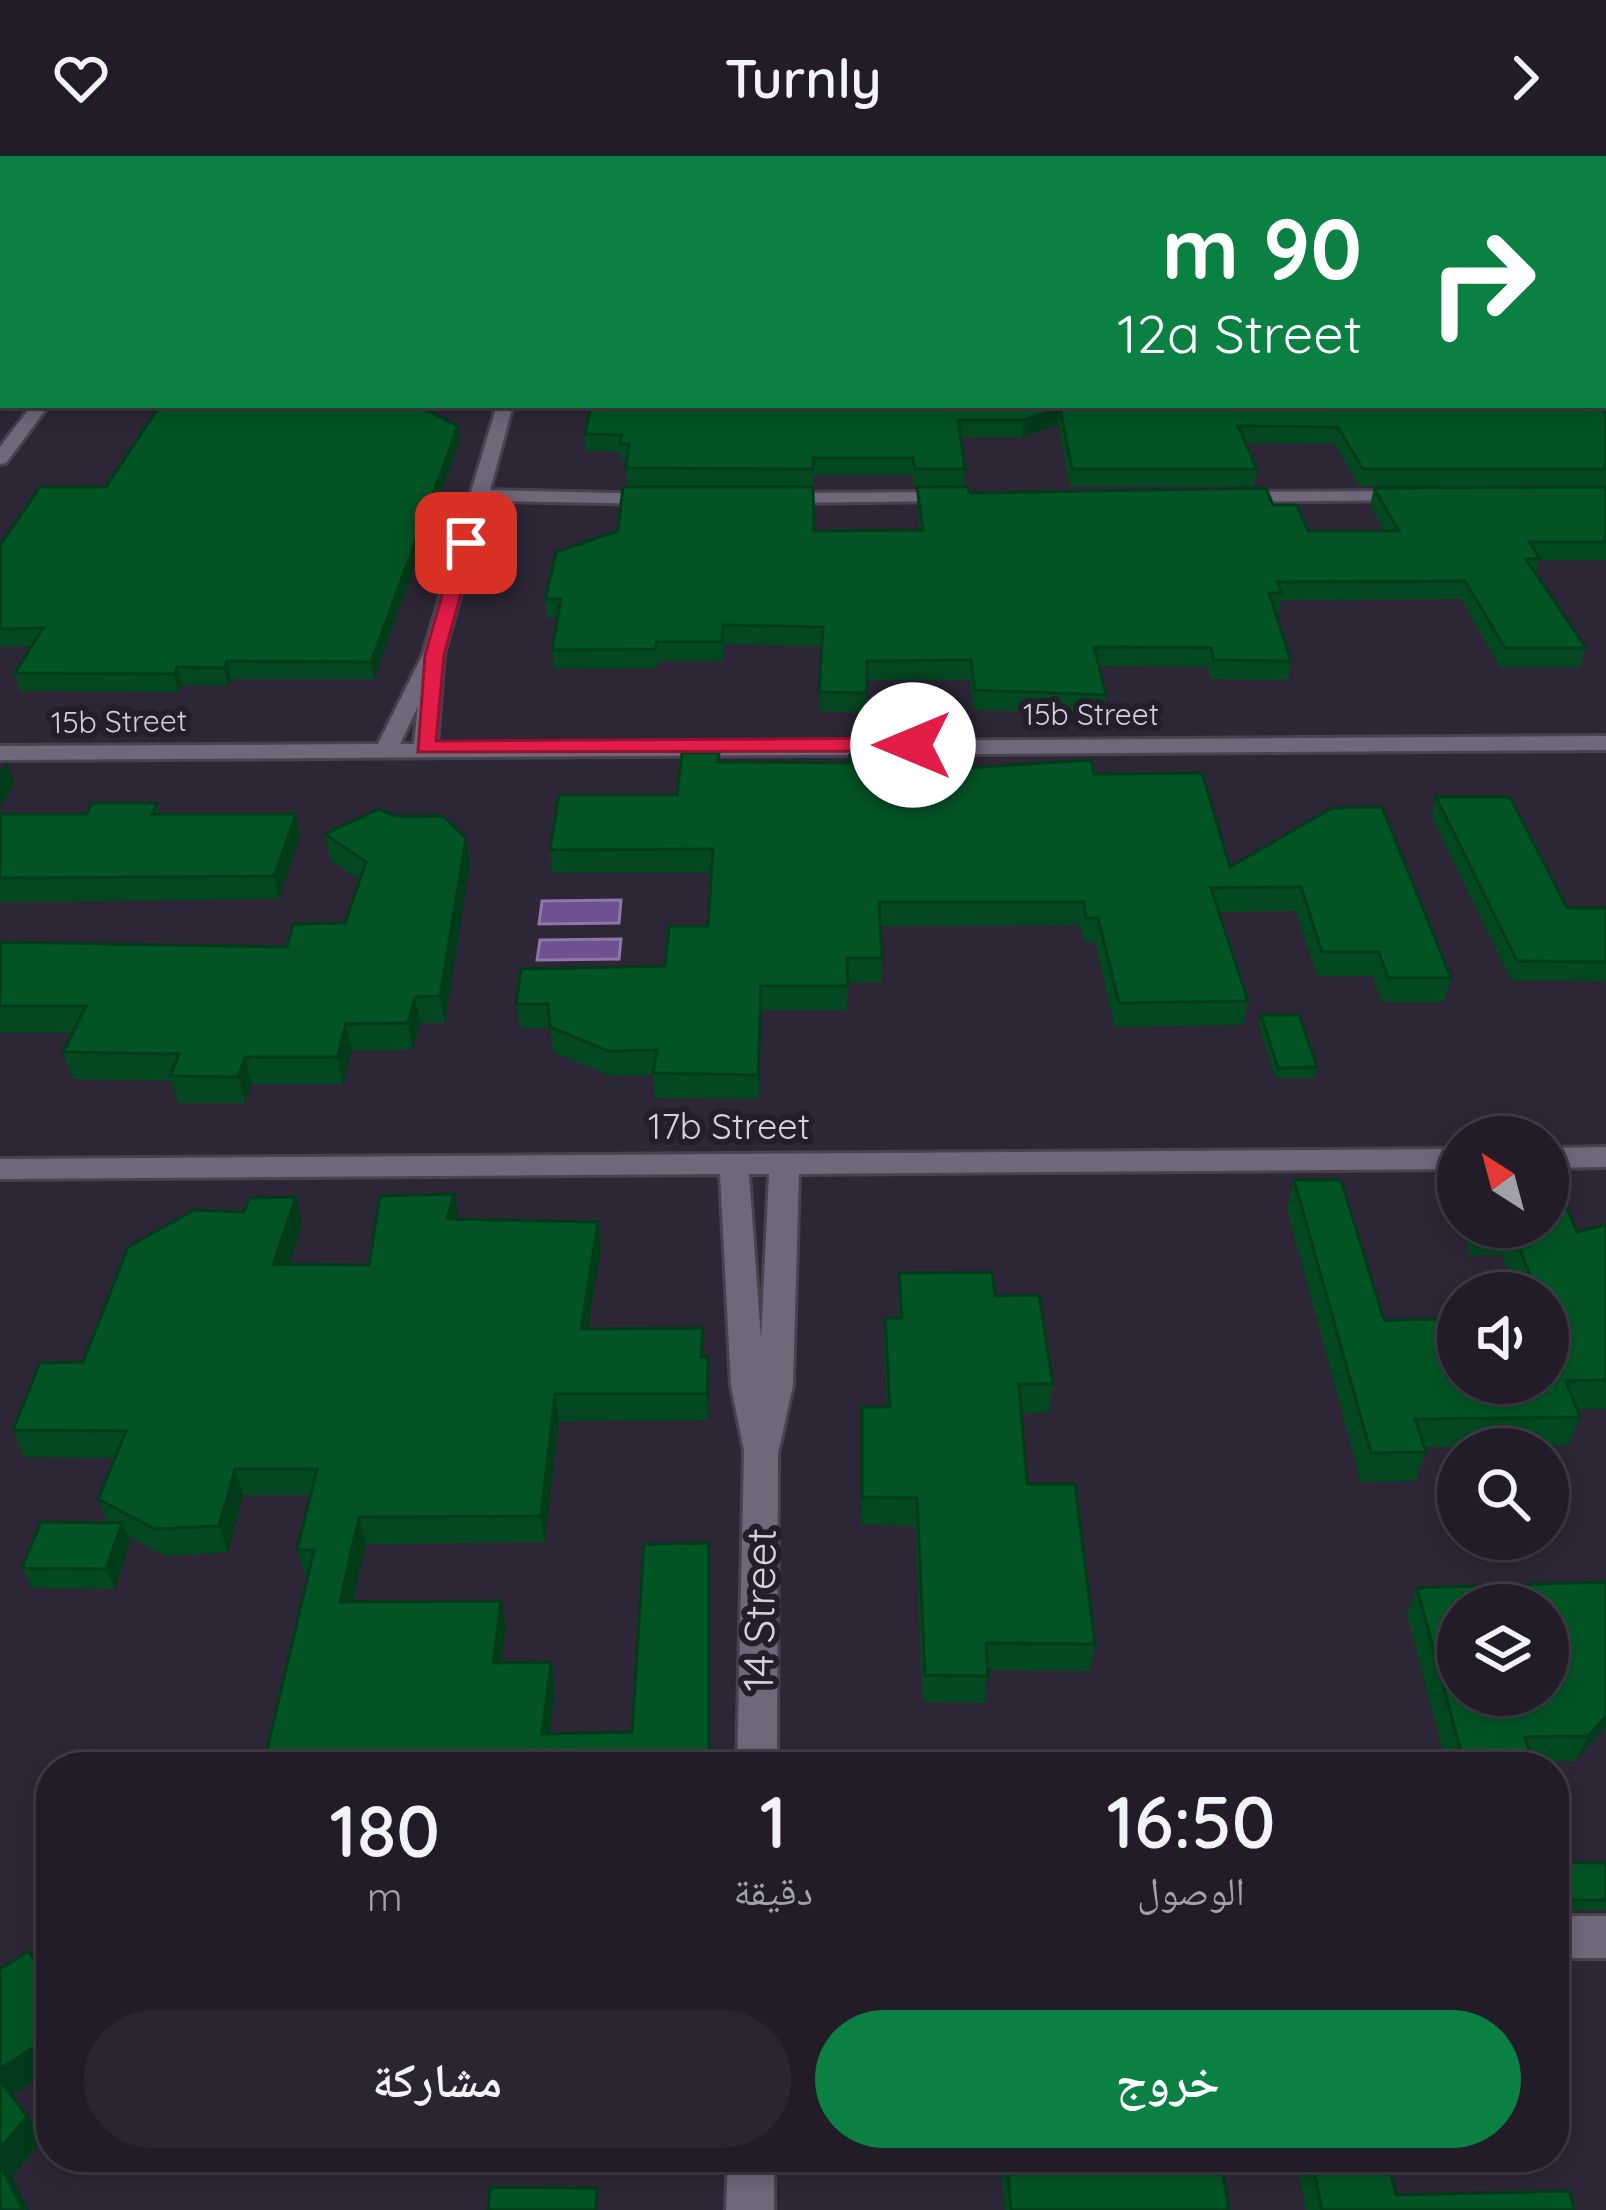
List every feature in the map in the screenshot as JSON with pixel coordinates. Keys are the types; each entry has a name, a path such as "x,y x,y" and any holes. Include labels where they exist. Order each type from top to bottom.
{"street":[{"path":"0,459 39,408"},
{"path":"425,748 434,655 504,408"},
{"path":"1198,497 1425,496"},
{"path":"742,498 971,497"},
{"path":"478,500 674,499"},
{"path":"387,748 423,667 434,655"},
{"name":"15b Street","path":"0,753 1606,742"},
{"path":"1569,1158 1606,1157"},
{"name":"17b Street","path":"0,1169 1437,1159"},
{"name":"14 Street","path":"734,1165 748,1386 761,1454"},
{"name":"14 Street","path":"757,1752 761,1454 776,1385 784,1165"},
{"path":"1569,1937 1606,1937"},
{"path":"750,2210 751,2172"}],"shaded area":[{"path":"621,900 619,923 539,924 542,901"},
{"path":"621,939 619,959 537,960 540,940"}],"building":[{"path":"158,408 422,408 458,426 371,662 227,661 224,668 177,667 174,674 15,673 43,628 0,629 0,545 40,487 106,487"},
{"path":"590,408 1060,408 1024,420 958,420 965,469 915,469 913,458 813,458 813,469 626,468 629,444 620,444 622,435 585,434"},
{"path":"1060,408 1602,408 1606,413 1606,469 1363,469 1338,427 1238,426 1257,469 1072,469"},
{"path":"623,487 813,487 814,531 923,530 917,487 968,487 969,493 1266,488 1273,505 1297,505 1308,531 1399,531 1374,488 1606,487 1606,542 1529,542 1540,558 1526,559 1586,648 1505,648 1465,581 1277,582 1282,593 1269,593 1291,661 1214,660 1211,648 1094,647 1106,695 975,690 971,660 867,661 867,693 819,692 823,627 723,625 722,642 657,642 655,649 552,650 561,599 545,599 556,552 618,531"},
{"path":"682,753 719,753 718,762 850,763 850,755 889,755 889,764 919,764 919,771 1091,760 1094,774 1202,773 1230,867 1332,808 1382,807 1451,978 1388,978 1379,952 1322,952 1301,887 1211,888 1248,1001 1119,1003 1098,918 1086,918 1084,902 879,902 882,958 847,958 848,986 761,986 758,1075 653,1073 657,1050 608,1051 550,1027 548,1004 516,1004 521,969 665,966 669,926 708,926 713,849 550,850 559,795 677,795"},
{"path":"1436,797 1510,797 1567,908 1606,908 1606,962 1517,961"},
{"path":"92,803 157,803 152,814 296,814 274,876 0,878 0,814 86,814"},
{"path":"379,809 395,816 443,816 466,838 440,996 415,997 408,1023 346,1024 337,1057 245,1057 238,1077 170,1076 179,1054 63,1052 86,1006 0,1006 0,942 287,947 293,924 345,923 366,862 325,834"},
{"path":"1261,1015 1299,1015 1317,1067 1278,1068"},
{"path":"1294,1180 1341,1180 1384,1320 1437,1319 1437,1404 1569,1404 1569,1389 1580,1417 1415,1419 1426,1452 1371,1453"},
{"path":"454,1194 447,1219 598,1222 581,1329 703,1328 701,1357 708,1357 707,1394 555,1394 541,1516 359,1517 340,1602 501,1601 493,1663 551,1662 542,1734 632,1732 644,1544 709,1543 709,1752 267,1752 314,1550 297,1550 317,1469 235,1469 219,1526 155,1529 98,1499 126,1431 13,1430 40,1363 83,1362 128,1247 194,1210 244,1212 249,1198 296,1197 273,1264 369,1265 380,1196"},
{"path":"1569,1213 1577,1232 1606,1225 1606,1380 1569,1381 1569,1272 1528,1272 1520,1248 1569,1248"},
{"path":"992,1272 995,1296 1039,1295 1053,1384 1019,1384 1027,1484 1075,1484 1095,1644 986,1643 988,1676 925,1675 917,1498 862,1497 862,1407 890,1407 885,1318 902,1318 899,1273"},
{"path":"41,1522 122,1523 106,1569 22,1568"},
{"path":"1606,1582 1606,1716 1588,1736 1525,1737 1530,1752 1461,1752 1451,1716 1569,1716 1569,1584 1543,1584"},
{"path":"1437,1587 1437,1663 1417,1588"},
{"path":"1569,1862 1606,1863 1606,1900 1569,1900"},
{"path":"29,1951 36,1964 36,2046 0,2069 0,1969"},
{"path":"0,2080 27,2116 0,2149"},
{"path":"0,2165 23,2210 0,2210"},
{"path":"1008,2172 1223,2172 1229,2210 1011,2210"},
{"path":"1314,2172 1391,2172 1396,2195 1569,2191 1575,2210 1322,2210"},
{"path":"490,2187 597,2188 596,2210 488,2210"}],"route":[{"path":"466,543 434,655 436,674 425,748 913,745"}]}
